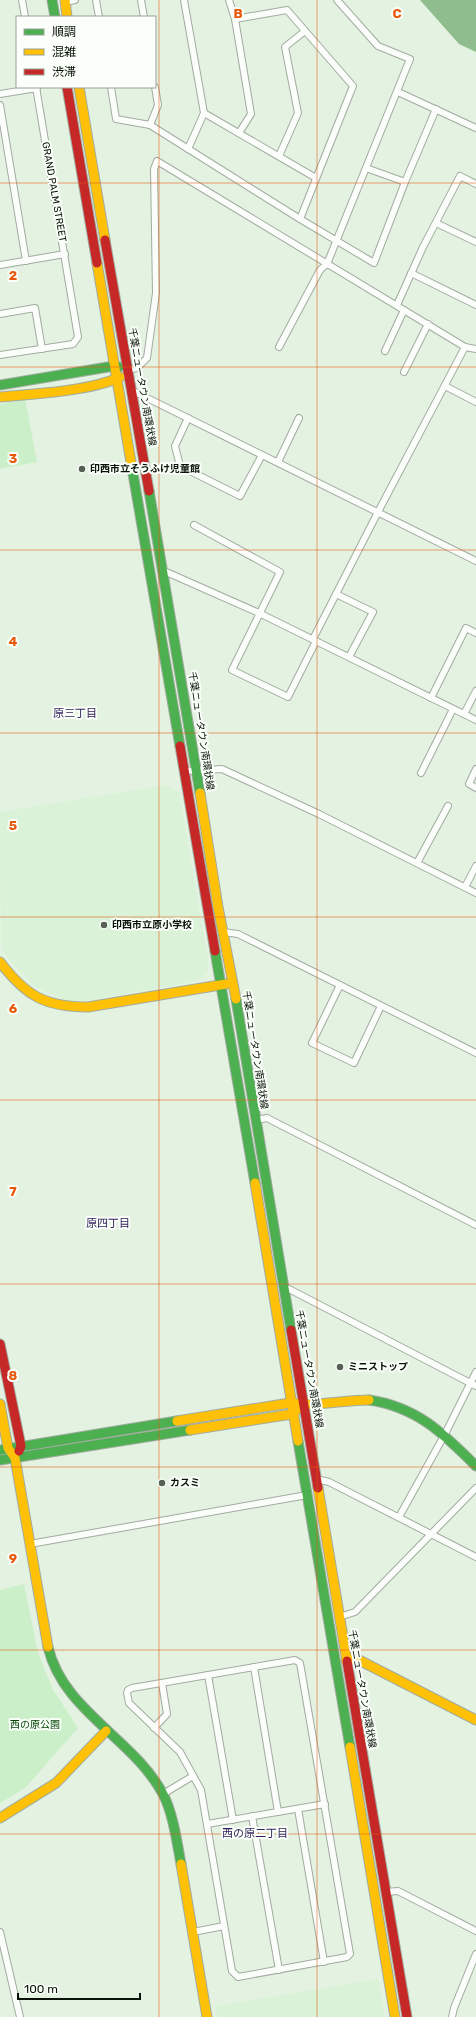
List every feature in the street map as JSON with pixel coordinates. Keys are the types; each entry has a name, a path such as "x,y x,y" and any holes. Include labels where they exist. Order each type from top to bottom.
{"main road":[{"path":"52,0 55,16"},
{"path":"65,1 67,16"},
{"path":"67,88 185,771 290,1403 307,1495 395,2017"},
{"name":"千葉ニュータウン南環状線","path":"79,88 127,370 164,571 223,932 233,982 407,2017"},
{"path":"0,385 114,366 127,370 117,380 0,397"},
{"path":"0,962 15,982 32,995 51,1004 69,1008 88,1007 233,982"},
{"path":"0,1344 21,1446 15,1458 46,1636 55,1669 60,1681 67,1690 146,1770 163,1794 176,1834 208,2017"},
{"path":"4,1449 290,1403 304,1406 331,1401 359,1399 388,1402 421,1416 445,1434 476,1466"},
{"path":"0,1404 4,1449 15,1458"},
{"path":"0,1460 292,1414 304,1406"},
{"path":"346,1660 357,1659 476,1720"},
{"path":"0,1818 56,1783 106,1731"}],"street":[{"path":"22,0 25,16"},
{"path":"65,1 75,0"},
{"path":"96,0 99,16"},
{"path":"141,0 144,16"},
{"path":"184,0 204,113 188,149"},
{"path":"229,0 235,19 251,114 239,133"},
{"path":"279,347 320,270 326,264 337,241 410,59 378,46 337,0"},
{"path":"235,19 288,10 353,86 300,219"},
{"path":"278,156 298,113 285,47 305,31"},
{"name":"GRAND PALM STREET","path":"0,94 31,88"},
{"name":"GRAND PALM STREET","path":"0,265 65,254 36,88"},
{"path":"111,88 116,119 150,125 300,219 374,263 405,182 436,109"},
{"path":"150,125 158,105 155,88"},
{"path":"398,92 476,128"},
{"path":"0,105 26,261"},
{"path":"204,113 316,178"},
{"path":"127,370 137,368 147,358 156,293 154,169 157,161 465,347 476,349"},
{"path":"366,168 405,182"},
{"path":"397,305 411,273 460,176 476,184"},
{"path":"436,223 476,242"},
{"path":"0,355 73,344 78,337 65,254"},
{"path":"411,273 476,305"},
{"path":"0,314 35,308 42,348"},
{"path":"385,351 404,310"},
{"path":"404,372 428,324"},
{"path":"194,525 280,572 232,670 288,697 336,594 465,347"},
{"path":"445,386 476,402"},
{"path":"131,390 476,561"},
{"path":"188,418 175,446 180,466 240,496 262,455"},
{"path":"278,462 299,418"},
{"path":"164,571 259,613 476,720"},
{"path":"336,594 373,612 349,657"},
{"path":"431,698 466,628 476,633"},
{"path":"464,714 476,691"},
{"path":"421,773 453,709"},
{"path":"185,771 222,769 476,893"},
{"path":"476,769 469,784 476,788"},
{"path":"417,863 448,806"},
{"path":"466,887 476,866"},
{"path":"223,932 238,934 476,1053"},
{"path":"340,985 312,1042 354,1063 381,1006"},
{"path":"256,1120 267,1118 476,1225"},
{"path":"284,1290 289,1289 473,1384"},
{"path":"399,1517 473,1384 476,1372"},
{"path":"316,1479 329,1482 476,1557"},
{"path":"339,1617 355,1612 476,1488"},
{"path":"30,1544 307,1495"},
{"path":"295,1660 300,1663 350,1954 347,1958 238,1977 234,1975 224,1926 201,1790 180,1752 129,1703 127,1693 128,1690 132,1688 208,1676 295,1660"},
{"path":"254,1667 278,1812"},
{"path":"208,1676 233,1820"},
{"path":"154,1728 167,1714 162,1683"},
{"path":"163,1794 194,1776"},
{"path":"207,1824 324,1804"},
{"path":"298,1809 324,1962"},
{"path":"252,1816 279,1970"},
{"path":"386,1892 398,1891 476,1931"},
{"path":"193,1932 224,1926"},
{"path":"0,1932 20,2017"},
{"path":"452,2017 454,2008 476,1954"}],"shaded area":[{"path":"420,0 476,0 476,52 459,44"},
{"path":"166,785 179,792 208,959 208,970 203,977 194,982 77,1002 68,1001 33,985 6,956 1,944 0,812"},
{"path":"378,1979 385,2017 217,2017 215,2006"}],"green space":[{"path":"25,399 37,462 0,469 0,404"},
{"name":"西の原公園","path":"24,1584 38,1653 53,1690 78,1728 25,1788 0,1803 0,1590"}],"traffic: fast":[{"path":"52,0 55,16"},
{"path":"0,385 114,366 119,367"},
{"path":"132,468 180,746"},
{"path":"149,491 200,793"},
{"path":"215,951 255,1183"},
{"path":"236,999 291,1330"},
{"path":"369,1400 386,1403 415,1415 428,1423 440,1432 476,1466"},
{"path":"0,1450 177,1421"},
{"path":"0,1460 190,1430"},
{"path":"298,1441 350,1747"},
{"path":"48,1647 56,1669 68,1689 83,1707 134,1756 150,1774 163,1794 172,1819 181,1864"}],"traffic: slow":[{"path":"65,0 67,16"},
{"path":"79,88 105,240"},
{"path":"97,263 132,468"},
{"path":"0,397 78,389 94,386 120,377"},
{"path":"200,793 218,907 236,999"},
{"path":"0,962 9,974 28,991 48,1002 60,1005 88,1007 226,984"},
{"path":"255,1183 298,1441"},
{"path":"177,1421 290,1403 319,1404 369,1400"},
{"path":"0,1404 8,1448 15,1458 48,1647"},
{"path":"190,1430 292,1414 296,1411"},
{"path":"318,1488 347,1661"},
{"path":"346,1660 357,1659 476,1720"},
{"path":"0,1818 56,1783 106,1731"},
{"path":"350,1747 395,2017"},
{"path":"181,1864 207,2017"}],"traffic: jam":[{"path":"67,88 97,263"},
{"path":"105,240 149,491"},
{"path":"180,746 215,951"},
{"path":"291,1330 318,1488"},
{"path":"0,1344 21,1446 19,1451"},
{"path":"347,1661 407,2017"}],"place":[{"name":"印西市立そうふけ児童館","path":"82,469"},
{"name":"印西市立原小学校","path":"104,925"},
{"name":"ミニストップ","path":"340,1367"},
{"name":"カスミ","path":"162,1483"}],"district":[{"name":"原三丁目","path":"75,713"},
{"name":"原四丁目","path":"108,1223"},
{"name":"西の原二丁目","path":"255,1833"}]}
